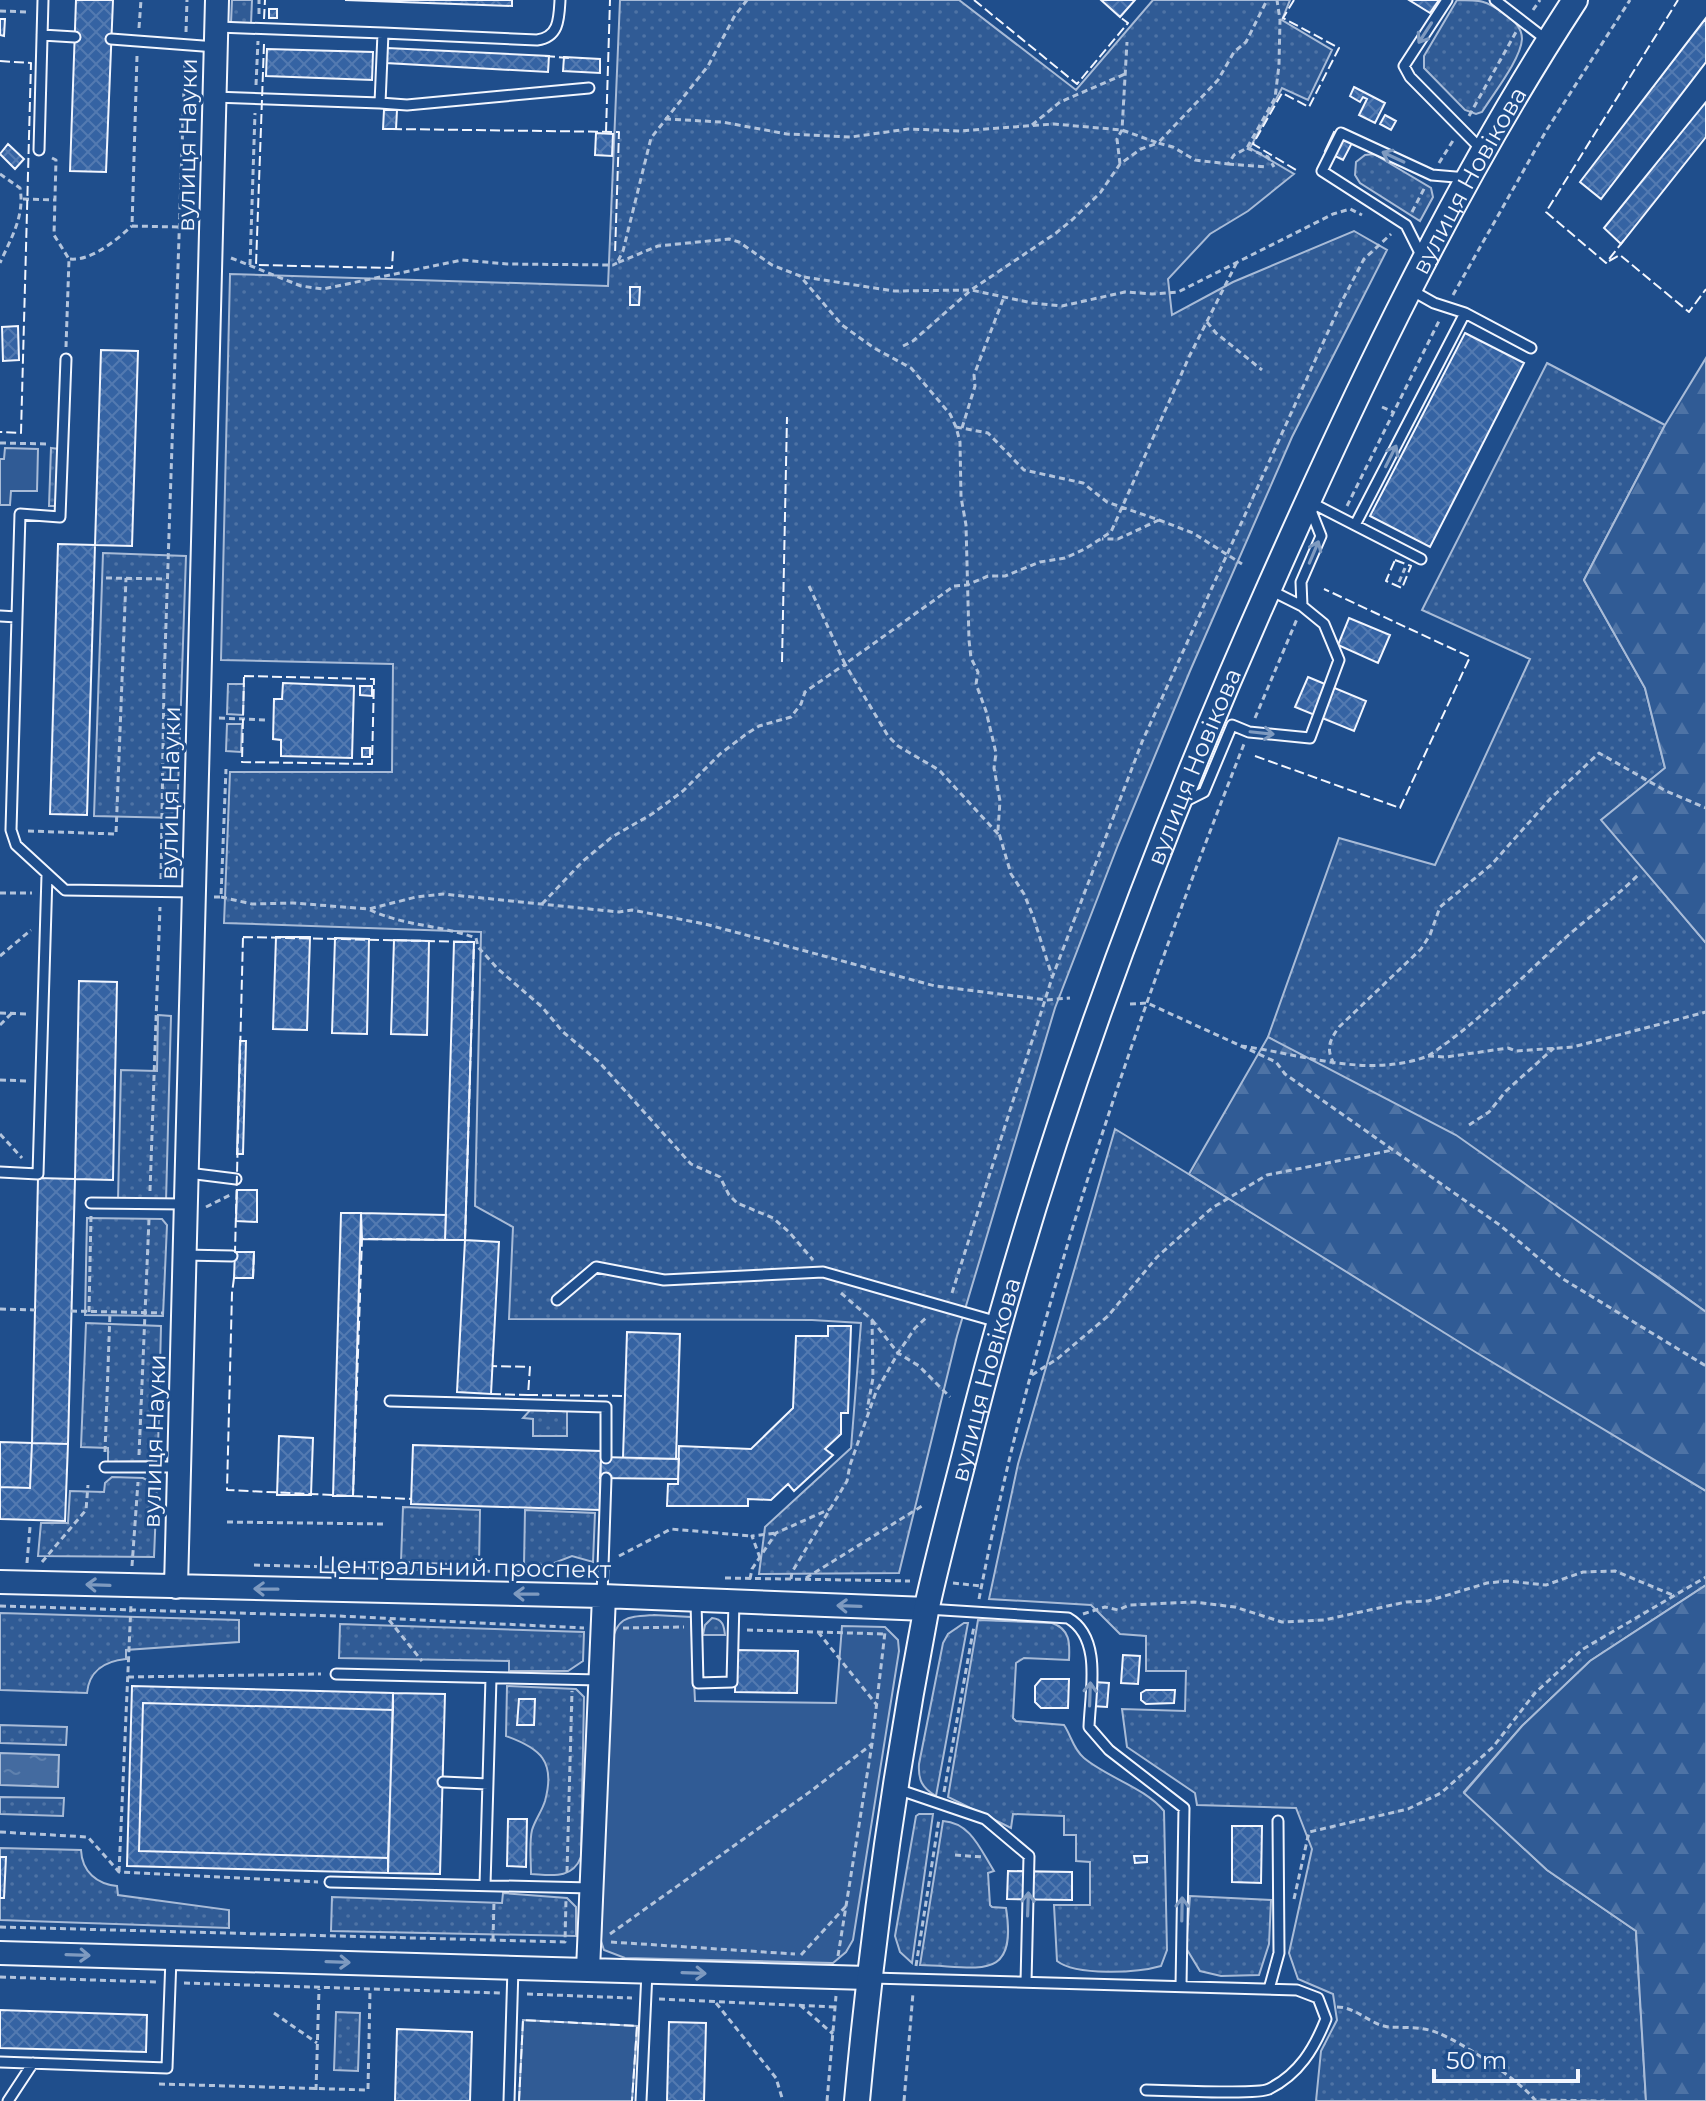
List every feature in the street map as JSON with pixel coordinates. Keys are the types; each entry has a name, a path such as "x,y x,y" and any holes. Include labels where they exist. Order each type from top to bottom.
{"main road":[{"name":"вулиця Новікова","path":"927,1609 999,1322 1045,1168 1177,806 1223,720 1268,589 1307,501 1411,290 1482,150 1575,0"},
{"path":"857,2101 876,1910 927,1609"}],"street":[{"name":"вулиця Науки","path":"176,1587 187,1173 202,894 210,252 217,0"},
{"name":"Центральний проспект","path":"0,1582 603,1596 927,1609"},
{"path":"588,1970 603,1596"},
{"path":"0,1953 647,1972 838,1967 868,1978"}],"lane":[{"path":"39,150 43,0"},
{"path":"111,39 185,44 258,28 537,40 548,38 557,29 560,0"},
{"path":"1447,0 1404,66 1410,77 1482,150"},
{"path":"1495,0 1548,41"},
{"path":"380,103 383,33"},
{"path":"42,35 75,37"},
{"path":"214,97 407,105 589,88"},
{"path":"1425,262 1406,225 1322,171 1341,133 1432,175 1467,178"},
{"path":"1411,290 1465,313 1531,348"},
{"path":"1355,525 1465,313"},
{"path":"66,359 60,517 20,514 11,830 16,845 65,890 202,894"},
{"path":"1307,501 1421,559"},
{"path":"1302,606 1301,582 1321,536 1307,501"},
{"path":"1223,720 1249,732 1310,738 1339,660 1324,624 1302,606 1268,589"},
{"path":"0,616 17,617"},
{"path":"0,1172 38,1174 47,875"},
{"path":"187,1173 235,1178"},
{"path":"91,1203 149,1204 186,1211"},
{"path":"184,1255 232,1256"},
{"path":"557,1300 596,1267 664,1280 823,1272 999,1322"},
{"path":"390,1401 606,1407 606,1458"},
{"path":"105,1467 179,1467"},
{"path":"603,1596 606,1478"},
{"path":"696,1600 698,1683 732,1682 734,1601"},
{"path":"927,1609 1068,1618 1080,1625 1091,1650 1089,1727 1109,1750 1184,1808 1181,1986"},
{"path":"336,1674 600,1680"},
{"path":"490,1885 488,1784 491,1678"},
{"path":"443,1782 488,1784"},
{"path":"897,1789 985,1819 1029,1856 1026,1982"},
{"path":"1269,1989 1279,1953 1278,1821"},
{"path":"330,1882 591,1888"},
{"path":"0,2062 167,2068 171,1958"},
{"path":"509,2101 513,1968"},
{"path":"641,2101 647,1972"},
{"path":"868,1978 1297,1990 1318,1998 1326,2019 1314,2049 1302,2064 1267,2091 1146,2090"},
{"path":"8,2101 33,2063"}],"path":[{"path":"132,226 141,0"},
{"path":"132,1566 147,1313 187,0"},
{"path":"250,265 259,0"},
{"path":"617,263 623,251 651,138 708,66 734,17 747,0"},
{"path":"903,346 913,341 971,290 1072,220 1100,193 1120,164 1141,149 1158,143 1218,80 1234,52 1246,42 1267,0"},
{"path":"1228,164 1234,155 1247,148 1275,98 1280,20 1277,0"},
{"path":"1470,113 1511,39 1540,0"},
{"path":"1341,518 1447,307 1546,131 1630,0"},
{"path":"0,11 43,13"},
{"path":"1120,164 1117,139 1122,130 1127,42"},
{"path":"1028,127 1060,102 1125,74"},
{"path":"665,119 722,122 787,134 851,137 908,129 960,131 1054,124 1122,130 1173,147 1195,160 1267,167"},
{"path":"1247,148 1268,157 1274,167"},
{"path":"39,150 56,160 54,235 69,259 66,359"},
{"path":"0,174 20,188 22,199 21,215 0,263"},
{"path":"22,199 55,200"},
{"path":"210,252 301,286 323,289 462,260 507,264 613,265 658,246 729,239 739,242 772,265 800,276 894,291 971,290 1062,306 1125,292 1178,292 1333,214 1350,209 1372,220"},
{"path":"69,259 78,260 116,241 132,226 179,227"},
{"path":"1383,226 1394,232"},
{"path":"867,1414 898,1353 915,1328 952,1294 1052,978 1142,742 1342,301 1364,259 1384,238"},
{"path":"542,905 583,861 612,837 652,814 683,791 720,754 745,735 759,726 791,717 805,692 870,649 940,594 954,586 967,585 988,576 1005,576 1040,562 1065,558 1111,532 1237,262"},
{"path":"800,276 842,325 874,348 911,368 950,414 956,427 960,442 961,497 966,525 971,658 978,672 976,684 996,753 994,768 1000,801 999,835 1011,874 1029,904 1052,978"},
{"path":"962,428 975,386 974,375 1004,297"},
{"path":"1207,322 1262,370"},
{"path":"1382,407 1393,412"},
{"path":"956,427 988,433 1024,470 1083,483 1099,497 1122,508 1193,533 1242,564"},
{"path":"0,443 43,443"},
{"path":"1102,539 1118,539 1159,520"},
{"path":"106,578 167,579"},
{"path":"11,830 116,834 126,578"},
{"path":"809,586 845,664 888,736 898,746 939,770 999,835"},
{"path":"979,1600 1013,1443 1063,1258 1147,1003 1249,732 1302,606"},
{"path":"1334,1064 1328,1053 1330,1040 1339,1027 1421,949 1430,935 1440,907 1491,865 1550,799 1599,753 1666,791 1706,808"},
{"path":"221,897 226,769"},
{"path":"1234,1045 1334,1064 1381,1064 1416,1061 1428,1056 1515,987 1565,938 1639,874"},
{"path":"0,893 45,894"},
{"path":"202,894 252,904 293,903 369,909 416,897 443,894 652,913 763,939 935,986 1046,1000 1070,998"},
{"path":"369,909 388,918 476,938 478,947 492,963 542,1007 563,1032 599,1062 691,1164 720,1177 737,1203 773,1218 797,1240 841,1292 872,1320 898,1353 919,1366 950,1397"},
{"path":"0,956 44,922"},
{"path":"1130,1004 1147,1003 1276,1062 1285,1074 1501,1226 1563,1279 1706,1366"},
{"path":"1428,1056 1446,1057 1508,1048 1516,1051 1573,1047 1706,1012"},
{"path":"0,1013 42,1014"},
{"path":"0,1025 12,1013"},
{"path":"1469,1125 1489,1112 1506,1091 1554,1048"},
{"path":"0,1080 40,1081"},
{"path":"0,1134 38,1174"},
{"path":"1032,1375 1057,1359 1108,1316 1157,1257 1212,1208 1267,1175 1393,1150"},
{"path":"186,1211 234,1193 235,1178"},
{"path":"89,1312 91,1203"},
{"path":"0,1309 35,1310"},
{"path":"71,1311 183,1313"},
{"path":"105,1467 110,1312"},
{"path":"791,1579 792,1572 847,1481 850,1465 867,1424 874,1368 872,1320"},
{"path":"55,1565 40,1565 86,1510 88,1485"},
{"path":"805,1579 922,1506"},
{"path":"603,1563 671,1529 752,1536 776,1533 833,1507"},
{"path":"227,1522 384,1524"},
{"path":"27,1564 30,1527"},
{"path":"750,1579 752,1569 776,1533"},
{"path":"752,1536 760,1558"},
{"path":"1068,1618 1105,1607 1118,1610 1129,1605 1194,1602 1235,1607 1282,1622 1324,1620 1406,1602 1428,1601 1487,1583 1507,1581 1546,1585 1583,1572 1615,1571 1675,1596"},
{"path":"1292,1910 1309,1832 1408,1809 1441,1793 1493,1747 1535,1693 1583,1649 1706,1577"},
{"path":"968,1585 981,1586"},
{"path":"0,1606 602,1628 697,1628"},
{"path":"827,2101 838,1967 872,1744 888,1608"},
{"path":"904,2101 914,1979 976,1613"},
{"path":"388,1618 434,1677"},
{"path":"734,1629 885,1634"},
{"path":"818,1632 876,1705"},
{"path":"119,1872 129,1653"},
{"path":"128,1677 336,1674"},
{"path":"814,1955 601,1941 872,1744"},
{"path":"0,1832 88,1837 119,1872 330,1882"},
{"path":"955,1855 983,1857"},
{"path":"490,1885 493,1940"},
{"path":"794,1962 847,1905"},
{"path":"827,1956 838,1967"},
{"path":"0,1977 637,1998"},
{"path":"316,2090 319,1988"},
{"path":"159,2084 368,2090 370,1991"},
{"path":"653,1999 835,2007"},
{"path":"715,2002 776,2078 783,2101"},
{"path":"800,2005 833,2034"},
{"path":"1321,2006 1352,2009 1388,2027 1398,2025 1439,2033 1499,2069 1535,2100 1604,2101"},
{"path":"274,2013 317,2043"}],"green space":[{"path":"232,0 252,0 251,24 231,23"},
{"path":"620,0 959,0 1076,90 1153,0 1290,0 1282,20 1332,50 1308,100 1282,88 1250,148 1294,174 1248,211 1210,234 1168,279 1172,315 1233,282 1354,231 1387,250 1292,437 1190,671 1055,1008 957,1336 899,1573 759,1574 765,1527 851,1448 861,1323 812,1320 509,1319 513,1227 475,1206 481,932 224,923 230,772 392,772 393,664 221,660 230,274 608,286"},
{"path":"1457,0 1487,3 1514,21 1522,35 1512,66 1482,112 1476,114 1465,110 1424,68 1424,56"},
{"path":"1374,154 1431,188 1433,197 1420,221 1360,183 1355,175 1356,162 1365,155"},
{"path":"1706,358 1706,943 1601,820 1665,768 1645,688 1584,580 1665,425"},
{"path":"1547,363 1665,425 1584,580 1645,688 1665,768 1602,820 1706,943 1706,1312 1655,1275 1268,1037 1339,838 1435,865 1530,659 1422,610"},
{"path":"5,448 38,449 37,491 11,491 10,505 0,505 0,459 4,459"},
{"path":"51,448 59,449 57,506 49,506"},
{"path":"103,553 186,556 177,818 94,816"},
{"path":"228,684 244,684 243,715 227,714"},
{"path":"227,724 242,724 241,752 226,751"},
{"path":"158,1015 171,1016 166,1201 118,1200 121,1070 157,1071"},
{"path":"1268,1037 1456,1135 1706,1312 1706,1491 1189,1174"},
{"path":"1115,1129 1706,1491 1706,1585 1590,1661 1522,1726 1464,1792 1547,1870 1636,1931 1646,2101 1316,2101 1321,2051 1337,2020 1333,1994 1298,1979 1289,1953 1312,1849 1296,1808 1197,1805 1195,1793 1127,1747 1122,1709 1185,1711 1186,1671 1146,1671 1146,1636 1120,1634 1091,1605 989,1599 1018,1464"},
{"path":"87,1218 162,1219 167,1225 163,1316 85,1315"},
{"path":"86,1323 161,1326 158,1450 150,1461 108,1462 108,1448 81,1447"},
{"path":"532,1408 567,1410 567,1436 533,1436 533,1419 523,1418"},
{"path":"112,1477 143,1478 157,1485 154,1557 38,1556 41,1523 68,1523 70,1491 104,1492 105,1483"},
{"path":"403,1507 480,1510 479,1565 401,1562"},
{"path":"525,1510 595,1513 593,1562 572,1556 549,1565 524,1565"},
{"path":"1706,1585 1706,2101 1646,2101 1636,1931 1547,1870 1464,1793 1522,1726 1590,1661"},
{"path":"0,1613 239,1620 239,1642 126,1650 126,1659 99,1668 88,1685 87,1693 0,1690"},
{"path":"637,1616 691,1617 695,1701 836,1703 842,1626 885,1627 898,1640 899,1651 853,1940 846,1952 833,1963 625,1958 604,1950 601,1941 611,1645 620,1623"},
{"path":"712,1618 721,1621 725,1635 703,1635 705,1625"},
{"path":"978,1620 1052,1623 1066,1633 1069,1660 1024,1658 1016,1663 1013,1718 1016,1721 1064,1725 1084,1758 1146,1795 1164,1811 1167,1950 1161,1966 1092,1971 1057,1961 1054,1905 1090,1905 1090,1862 1076,1861 1076,1835 1064,1835 1064,1816 1013,1814 1011,1828 948,1797"},
{"path":"968,1623 936,1796 922,1783 919,1764 943,1643 948,1634"},
{"path":"340,1624 584,1632 583,1661 568,1671 509,1671 509,1661 339,1658"},
{"path":"507,1686 576,1689 584,1697 581,1857 566,1873 531,1874 531,1835 545,1801 548,1776 546,1766 536,1751 506,1736"},
{"path":"0,1725 67,1727 66,1745 0,1743"},
{"path":"0,1797 64,1798 63,1816 0,1814"},
{"path":"933,1814 912,1963 900,1952 895,1936 916,1816"},
{"path":"943,1821 961,1827 974,1838 994,1871 988,1873 990,1905 1006,1908 1006,1949 999,1960 989,1965 920,1965"},
{"path":"0,1848 81,1850 84,1865 92,1876 103,1883 117,1886 118,1895 229,1910 229,1928 0,1920"},
{"path":"503,1893 567,1898 576,1907 576,1936 331,1931 332,1897 502,1903"},
{"path":"1190,1896 1271,1900 1269,1944 1259,1975 1221,1976 1200,1971 1186,1948"},
{"path":"336,2012 360,2013 358,2071 334,2070"},
{"path":"523,2020 637,2026 632,2101 519,2101"}],"water":[{"path":"0,1753 59,1755 58,1787 0,1785"}],"building":[{"path":"76,0 113,0 106,172 70,171"},
{"path":"345,0 512,0 512,6"},
{"path":"1101,0 1135,0 1120,17"},
{"path":"1409,0 1439,0 1430,13"},
{"path":"269,9 277,9 277,18 269,18"},
{"path":"1706,18 1706,62 1601,199 1580,182"},
{"path":"0,19 5,19 4,36 0,35"},
{"path":"387,48 549,56 548,72 386,63"},
{"path":"267,49 373,52 372,80 266,76"},
{"path":"564,57 600,59 600,73 563,71"},
{"path":"1354,87 1385,103 1375,123 1359,115 1367,99 1363,97 1360,102 1350,96"},
{"path":"1706,102 1706,137 1621,244 1604,228"},
{"path":"384,110 397,110 396,129 383,129"},
{"path":"1385,115 1396,121 1391,130 1380,124"},
{"path":"1334,132 1353,141 1343,160 1325,151"},
{"path":"596,133 613,134 612,156 595,155"},
{"path":"8,144 24,159 15,169 0,154"},
{"path":"630,287 640,287 639,305 630,305"},
{"path":"18,326 19,360 3,361 2,327"},
{"path":"1465,333 1524,363 1430,547 1370,516"},
{"path":"101,350 138,351 132,546 95,545"},
{"path":"58,544 95,545 87,815 50,814"},
{"path":"1349,618 1390,635 1378,663 1338,645"},
{"path":"1308,677 1366,701 1354,731 1295,707"},
{"path":"283,683 354,686 352,758 281,756 281,740 273,739 274,699 282,699"},
{"path":"360,686 372,686 372,696 360,695"},
{"path":"362,748 370,748 370,757 362,757"},
{"path":"276,937 310,937 307,1030 273,1029"},
{"path":"335,938 369,939 367,1034 332,1033"},
{"path":"394,940 429,941 427,1035 391,1034"},
{"path":"454,942 474,942 465,1240 445,1240"},
{"path":"79,981 117,982 113,1180 75,1179"},
{"path":"240,1041 246,1041 243,1154 237,1154"},
{"path":"38,1178 75,1179 68,1444 32,1443"},
{"path":"237,1190 257,1190 257,1222 236,1221"},
{"path":"341,1213 361,1213 353,1496 333,1496"},
{"path":"361,1213 446,1215 445,1240 362,1239"},
{"path":"465,1240 499,1242 491,1394 457,1392"},
{"path":"235,1252 254,1252 253,1278 234,1278"},
{"path":"828,1326 851,1326 848,1413 841,1413 841,1434 825,1449 833,1455 794,1491 788,1484 771,1500 748,1499 748,1506 667,1506 668,1484 678,1484 679,1446 751,1449 793,1408 796,1336 828,1336"},
{"path":"627,1332 680,1334 676,1459 623,1458"},
{"path":"279,1436 313,1438 311,1495 277,1495"},
{"path":"0,1442 32,1443 30,1488 0,1487"},
{"path":"32,1443 68,1444 65,1521 0,1519 0,1487 30,1488"},
{"path":"413,1445 601,1451 600,1510 411,1504"},
{"path":"601,1457 679,1459 678,1479 600,1478"},
{"path":"736,1650 798,1651 797,1693 735,1692"},
{"path":"1123,1655 1140,1656 1138,1684 1121,1683"},
{"path":"1041,1679 1069,1679 1068,1708 1041,1708 1035,1702 1035,1686"},
{"path":"1094,1682 1109,1683 1107,1707 1092,1706"},
{"path":"132,1686 393,1693 393,1710 143,1703 139,1851 388,1858 388,1873 127,1866"},
{"path":"1146,1690 1175,1690 1174,1703 1146,1704 1141,1700 1141,1693"},
{"path":"393,1693 445,1694 440,1874 388,1873"},
{"path":"519,1699 535,1699 534,1725 517,1725"},
{"path":"143,1703 393,1710 388,1858 139,1851"},
{"path":"508,1819 527,1819 526,1867 507,1866"},
{"path":"1232,1826 1262,1826 1261,1883 1232,1882"},
{"path":"1134,1856 1147,1856 1147,1862 1135,1863"},
{"path":"0,1857 6,1857 4,1898 0,1898"},
{"path":"1008,1871 1072,1872 1072,1900 1007,1899"},
{"path":"0,2010 147,2015 146,2052 0,2048"},
{"path":"669,2022 706,2023 704,2101 667,2101"},
{"path":"397,2029 472,2032 470,2101 395,2101"}],"fence":[{"path":"264,19 265,0"},
{"path":"606,132 610,0"},
{"path":"974,0 1077,84 1128,23 1120,17"},
{"path":"1294,0 1283,18 1339,48 1309,107 1282,93 1253,144 1296,170"},
{"path":"1624,240 1606,263 1546,212 1678,0"},
{"path":"264,44 256,265 392,268 393,250"},
{"path":"545,56 569,58"},
{"path":"0,61 31,63 21,433 0,432"},
{"path":"392,129 619,132 615,254"},
{"path":"1609,261 1620,255 1689,312 1706,289"},
{"path":"782,662 787,417"},
{"path":"1395,560 1411,566 1402,588 1386,581 1395,560"},
{"path":"1255,756 1400,808 1470,657 1324,589"},
{"path":"244,676 374,679 372,764 242,762 244,676"},
{"path":"243,937 474,942 465,1240 362,1239 353,1496 227,1490 232,1293 234,1278 253,1278 254,1252 235,1252 243,937"},
{"path":"491,1394 528,1395 530,1367 492,1366"},
{"path":"528,1395 625,1396"},
{"path":"353,1496 412,1499"},
{"path":"519,2101 523,2020 637,2026 632,2101"}]}
